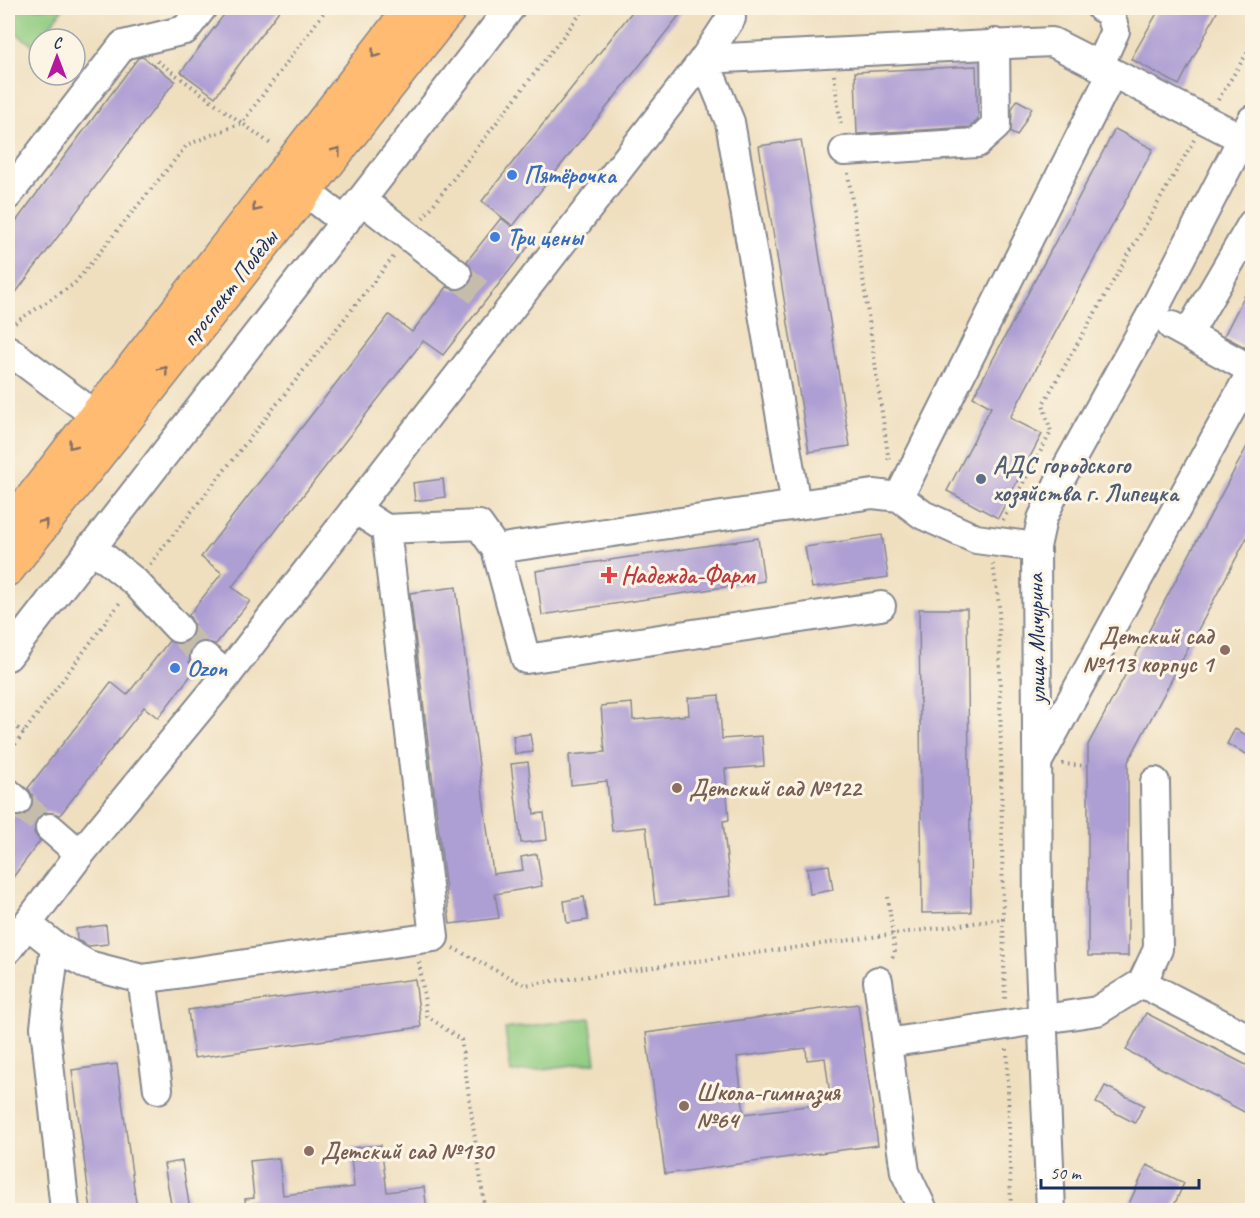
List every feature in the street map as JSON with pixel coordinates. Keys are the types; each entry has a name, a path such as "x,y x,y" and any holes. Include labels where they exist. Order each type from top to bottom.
{"main road":[{"name":"проспект Победы","path":"8,529 411,8"},
{"name":"проспект Победы","path":"8,569 450,8"}],"street":[{"path":"8,195 123,45 185,30 202,8"},
{"path":"8,656 353,211 426,112 510,8"},
{"path":"897,496 1105,69 1115,31 1109,11 1101,8"},
{"path":"8,949 216,666 355,509 497,306 704,58 731,18"},
{"path":"704,58 1052,42 1206,120 1247,129"},
{"path":"844,151 977,143 996,126 995,43"},
{"path":"704,58 730,122 796,505"},
{"name":"улица Мичурина","path":"1051,1210 1038,920 1036,547 1042,519 1060,480 1151,315 1247,129"},
{"path":"305,191 408,237 457,274"},
{"path":"1188,334 1252,224"},
{"path":"1037,762 1252,370 1151,315"},
{"path":"8,350 95,415"},
{"path":"496,549 873,494 897,496 923,515 976,539 1036,547"},
{"path":"355,509 386,529 479,525 496,549 526,659 881,606"},
{"path":"27,924 55,946 87,964 142,979 425,939 386,529"},
{"path":"91,547 135,582 178,628"},
{"path":"887,1043 1097,1011 1142,984 1158,949 1155,782"},
{"path":"50,828 80,854"},
{"path":"55,946 45,1028 65,1210"},
{"path":"142,979 158,1089"},
{"path":"878,981 905,1172 923,1210"},
{"path":"1142,984 1252,1040"}],"path":[{"path":"8,327 74,284 188,145 242,123 327,8"},
{"path":"8,754 135,582 408,237 585,8"},
{"path":"132,43 278,148"},
{"path":"1011,1210 1003,919 999,604 993,574 992,541 1051,432 1043,404 1206,120 1252,45"},
{"path":"830,51 897,496"},
{"path":"8,721 24,733"},
{"path":"888,897 894,932"},
{"path":"485,1210 461,1040 427,1016 425,939 524,985 894,932 1003,919"}],"green space":[{"path":"8,8 63,8 49,27 27,27 27,41 8,27"},
{"path":"590,1018 596,1062 511,1073 505,1029"}],"building":[{"path":"229,8 281,8 215,97 181,72"},
{"path":"635,8 685,8 513,226 482,201"},
{"path":"1160,8 1219,8 1179,85 1131,59"},
{"path":"143,57 175,81 8,303 8,232 138,58"},
{"path":"976,66 978,120 970,127 857,134 855,72"},
{"path":"1017,100 1032,108 1017,136 1011,133 1012,109"},
{"path":"1115,129 1153,149 1010,418 1042,434 998,518 947,491 991,407 973,397"},
{"path":"801,140 850,446 809,452 759,146"},
{"path":"501,218 532,242 443,355 423,341 232,587 250,601 216,644 200,641 192,647 189,662 195,670 158,718 144,707 60,815 45,812 37,818 34,833 40,841 8,884 8,814 22,817 30,811 33,796 28,788 111,682 127,695 169,641 181,644 190,640 194,625 189,615 222,573 201,557 389,315 412,332 447,287 455,290 470,285 473,276 467,261"},
{"path":"1252,281 1252,351 1224,336"},
{"path":"1252,437 1252,528 1128,762 1128,956 1088,956 1088,745"},
{"path":"443,479 445,497 415,501 413,483"},
{"path":"882,535 888,577 812,588 805,547"},
{"path":"758,538 764,581 542,615 536,571"},
{"path":"456,587 493,874 523,870 521,857 537,854 542,886 495,894 499,918 450,924 410,593"},
{"path":"919,609 967,609 971,912 922,913"},
{"path":"719,695 722,739 762,736 764,766 725,769 729,820 723,821 731,896 655,904 646,827 612,831 607,781 571,785 569,755 605,752 601,706 632,703 633,720 689,715 688,698"},
{"path":"1235,729 1252,738 1252,757 1227,744"},
{"path":"530,734 533,752 515,754 513,736"},
{"path":"528,762 534,814 544,813 547,840 521,843 511,764"},
{"path":"829,865 833,890 810,894 807,868"},
{"path":"584,897 588,920 567,923 564,901"},
{"path":"106,925 108,944 89,946 77,940 76,929"},
{"path":"415,979 421,1027 194,1058 188,1010"},
{"path":"858,1004 878,1145 665,1174 646,1033","holes":["806,1048 807,1060 825,1058 831,1103 744,1114 737,1057"]},
{"path":"1146,1013 1252,1068 1252,1116 1126,1050"},
{"path":"117,1064 137,1210 91,1210 72,1070"},
{"path":"1105,1086 1144,1105 1135,1123 1096,1103"},
{"path":"381,1145 387,1192 424,1187 427,1210 246,1210 245,1199 254,1198 250,1161 279,1158 283,1195 354,1187 350,1148"},
{"path":"182,1161 190,1210 172,1210 164,1164"},
{"path":"1147,1165 1184,1183 1172,1210 1126,1210"}],"tunnel":[{"path":"457,274 487,299"},
{"path":"178,628 205,657"},
{"path":"17,801 50,828"}],"place":[{"name":"Пятёрочка","path":"512,175"},
{"name":"Три цены","path":"495,237"},
{"name":"АДС городского хозяйства г. Липецка","path":"981,479"},
{"name":"Надежда-Фарм","path":"609,575"},
{"name":"Детский сад №113 корпус 1","path":"1225,650"},
{"name":"Ozon","path":"175,668"},
{"name":"Детский сад №122","path":"677,788"},
{"name":"Школа-гимназия №64","path":"684,1106"},
{"name":"Детский сад №130","path":"309,1151"}]}
